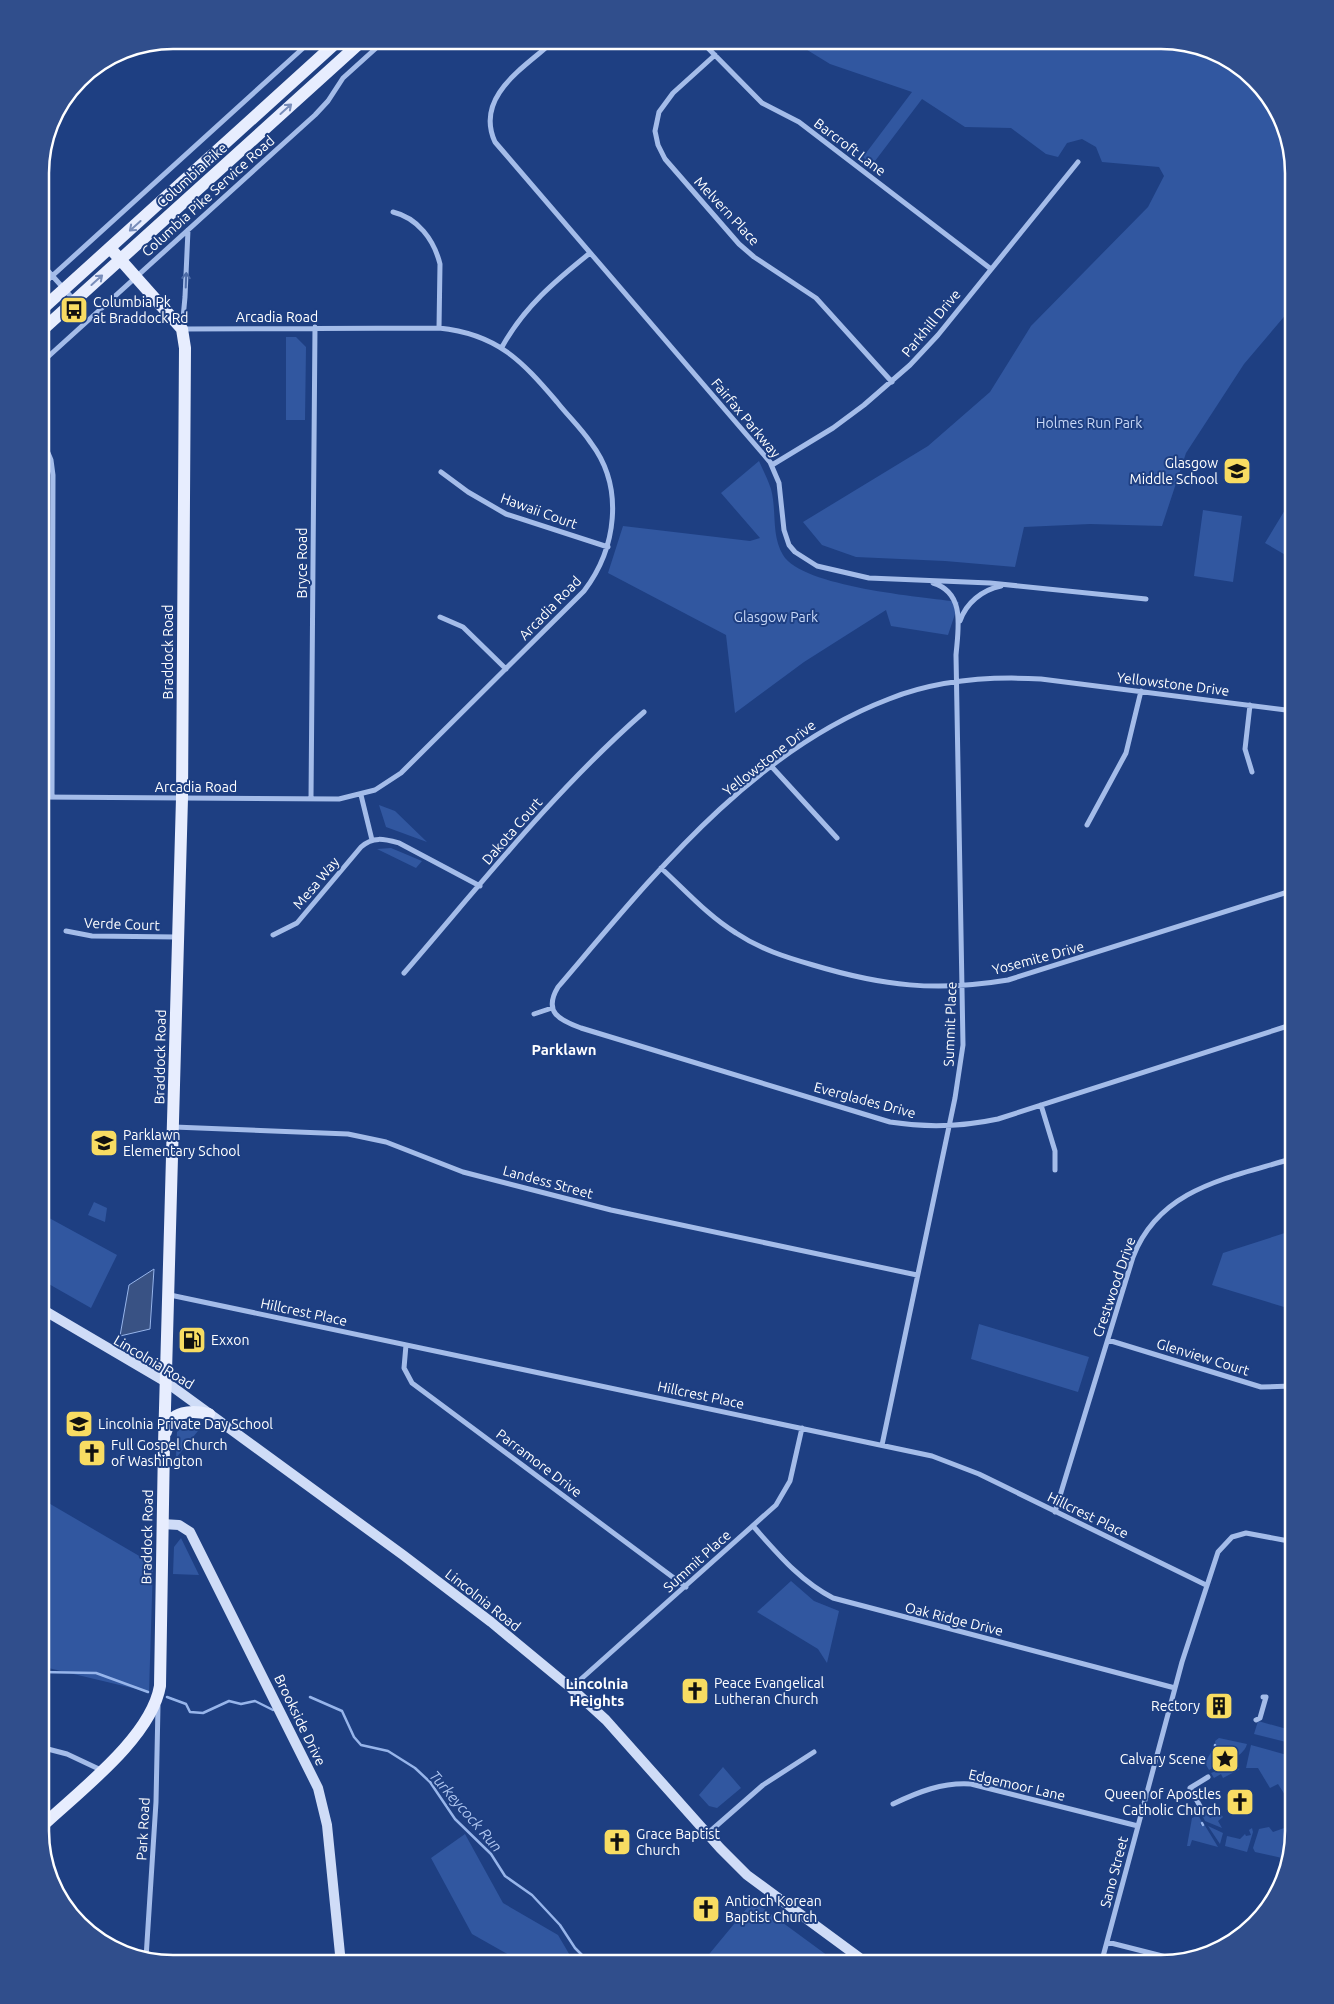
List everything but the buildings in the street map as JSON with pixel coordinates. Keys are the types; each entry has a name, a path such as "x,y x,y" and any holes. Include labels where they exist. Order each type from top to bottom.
{"main road":[{"name":"Columbia Pike","path":"49,303 329,49"},
{"name":"Columbia Pike","path":"49,324 353,49"},
{"path":"110,248 182,328"},
{"name":"Braddock Road","path":"49,1820 102,1770 142,1728 158,1701 160,1686 162,1524 182,798 185,348 182,328"},
{"name":"Lincolnia Road","path":"49,1313 166,1382 403,1555 571,1688 623,1737 707,1834 747,1875 856,1955"},
{"path":"164,1444 167,1426 174,1417 186,1412 210,1414"},
{"name":"Brookside Drive","path":"162,1524 179,1525 190,1532 318,1788 326,1825 340,1955"}],"street":[{"path":"49,279 302,49"},
{"name":"Columbia Pike Service Road","path":"49,356 315,114 328,101 344,78 375,49"},
{"name":"Fairfax Parkway","path":"545,49 497,94 492,103 489,123 498,147 772,465 779,483 786,536 795,552 817,566 852,576 1012,585 1146,599"},
{"name":"Barcroft Lane","path":"709,49 762,103 806,128 991,269"},
{"name":"Melvern Place","path":"715,55 672,93 659,112 655,131 661,154 739,244 754,257 816,298 892,382"},
{"name":"Parkhill Drive","path":"772,465 833,428 892,382 938,335 1078,162"},
{"path":"393,212 415,223 433,244 437,254 440,264 439,328"},
{"name":"Braddock Road","path":"182,328 186,297 188,230"},
{"path":"502,347 522,315 534,301 590,253"},
{"path":"49,272 74,301"},
{"name":"Bryce Road","path":"311,799 315,327"},
{"name":"Arcadia Road","path":"52,797 339,800 361,795 388,783 401,774 584,591 601,566 608,547 612,532 612,498 604,466 597,451 538,381 502,347 474,334 439,328 182,328"},
{"path":"49,457 53,475 52,797"},
{"name":"Hawaii Court","path":"441,472 468,492 506,514 608,547"},
{"name":"Summit Place","path":"882,1445 961,1067 963,986 957,681 959,617 954,599 941,586 925,580"},
{"name":"Summit Place","path":"959,626 968,607 975,599 994,588 1012,585"},
{"path":"440,616 463,626 506,669"},
{"name":"Yellowstone Drive","path":"552,1008 553,995 558,986 661,868 726,805 772,766 812,737 860,710 899,695 957,681 1023,678 1285,710"},
{"path":"1087,825 1126,753 1141,691"},
{"path":"1250,705 1245,749 1252,772"},
{"name":"Dakota Court","path":"404,973 580,772 644,712"},
{"path":"772,766 837,838"},
{"path":"361,795 372,840 386,839 399,842 480,886"},
{"name":"Mesa Way","path":"273,935 297,923 361,848 372,840"},
{"name":"Yosemite Drive","path":"661,868 716,919 740,936 770,952 855,978 915,986 963,986 1008,980 1032,974 1285,893"},
{"name":"Verde Court","path":"66,931 92,936 178,936"},
{"path":"534,1014 552,1008"},
{"name":"Everglades Drive","path":"552,1008 560,1019 581,1028 890,1122 928,1127 948,1127 998,1119 1285,1027"},
{"path":"1041,1105 1055,1152 1055,1170"},
{"name":"Landess Street","path":"173,1127 348,1134 367,1137 386,1142 463,1172 611,1210 917,1275"},
{"name":"Crestwood Drive","path":"1056,1512 1135,1252 1151,1224 1173,1203 1200,1188 1285,1161"},
{"name":"Hillcrest Place","path":"168,1294 882,1445 957,1464 1206,1584"},
{"name":"Glenview Court","path":"1108,1340 1261,1387 1285,1387"},
{"name":"Parramore Drive","path":"406,1344 404,1368 412,1383 686,1587"},
{"name":"Summit Place","path":"571,1688 776,1505 784,1494 793,1472 802,1428"},
{"name":"Oak Ridge Drive","path":"753,1526 805,1581 833,1598 1175,1688"},
{"name":"Sano Street","path":"1103,1955 1175,1688 1206,1584 1218,1552 1232,1537 1239,1534 1253,1533 1285,1540"},
{"path":"1256,1720 1260,1718 1266,1698 1264,1697"},
{"name":"Park Road","path":"146,1953 156,1802 158,1701"},
{"path":"49,1749 68,1754 102,1770"},
{"path":"707,1834 763,1785 814,1752"},
{"path":"1201,1808 1190,1788 1208,1777"},
{"name":"Edgemoor Lane","path":"893,1804 909,1796 946,1784 971,1784 1138,1826"},
{"path":"1107,1942 1158,1955"}],"green space":[{"name":"Holmes Run Park","path":"806,49 1170,49 1201,55 1216,62 1237,74 1260,97 1276,125 1284,156 1285,316 1244,364 1186,453 1162,526 1090,524 1024,527 1015,567 945,561 856,557 822,545 803,522 928,446 990,392 1031,326 1148,207 1164,176 1159,167 1102,162 1096,147 1082,139 1067,143 1058,157 1046,154 1011,128 965,127 922,99 872,165 863,157 912,92 830,64"},
{"path":"286,337 296,337 306,347 305,420 286,420"},
{"name":"Glasgow Park","path":"759,461 771,489 779,547 783,555 794,566 837,583 864,589 959,602 948,635 891,626 886,610 804,662 735,713 726,635 608,573 623,526 750,541 760,538 721,493"},
{"path":"1203,510 1242,516 1233,582 1194,576"},
{"path":"1285,510 1285,555 1265,543"},
{"path":"379,805 395,811 427,842 386,827"},
{"path":"391,848 422,861 416,868 377,849"},
{"path":"94,1202 107,1208 105,1222 88,1215"},
{"path":"49,1218 117,1255 91,1308 49,1284"},
{"path":"1285,1233 1285,1307 1212,1285 1223,1253"},
{"path":"979,1324 1089,1357 1078,1392 971,1359"},
{"path":"187,1421 202,1426 176,1458 177,1432"},
{"path":"49,1503 153,1564 149,1692 49,1668"},
{"path":"181,1538 199,1575 173,1574 174,1547"},
{"path":"791,1581 814,1601 839,1611 827,1663 818,1649 757,1612"},
{"path":"1258,1721 1285,1728 1285,1742 1254,1734"},
{"path":"1219,1738 1247,1744 1245,1749 1236,1757 1209,1770 1205,1763 1214,1747 1216,1747 1215,1741"},
{"path":"1251,1745 1285,1754 1285,1795 1278,1784 1270,1788 1258,1768 1246,1768"},
{"path":"1229,1766 1240,1769 1223,1778 1221,1774 1214,1778 1211,1773"},
{"path":"723,1767 741,1788 717,1808 709,1806 699,1795"},
{"path":"1206,1810 1210,1818 1220,1813 1223,1817 1218,1821 1222,1828 1205,1821 1201,1813"},
{"path":"1198,1815 1202,1822 1200,1824 1202,1826 1204,1824 1218,1847 1192,1840 1190,1846 1187,1846 1192,1818"},
{"path":"1208,1826 1223,1833 1220,1844"},
{"path":"1269,1827 1273,1832 1285,1828 1282,1858 1255,1852 1253,1848 1259,1829"},
{"path":"1252,1828 1253,1832 1247,1852 1225,1846 1227,1836 1240,1839 1245,1834 1246,1836 1251,1835 1249,1830"},
{"path":"465,1834 503,1903 558,1935 570,1955 509,1955 472,1934 431,1858"},
{"path":"753,1901 827,1955 708,1955"}],"shaded area":[{"path":"154,1269 150,1329 120,1336 129,1285"}],"waterway":[{"name":"Turkeycock Run","path":"49,1672 96,1673 148,1692"},
{"name":"Turkeycock Run","path":"167,1697 186,1704 190,1712 203,1713 229,1701 241,1704 255,1701 273,1710"},
{"name":"Turkeycock Run","path":"310,1697 342,1711 354,1737 361,1745 388,1751 415,1768 430,1782 455,1819 491,1854 505,1876 532,1895 560,1925 575,1948 582,1955"}],"place":[{"name":"Columbia Pk at Braddock Rd","path":"74,310"},
{"name":"Glasgow Middle School","path":"1237,471"},
{"name":"Parklawn Elementary School","path":"104,1143"},
{"name":"Exxon","path":"192,1340"},
{"name":"Lincolnia Private Day School","path":"79,1424"},
{"name":"Full Gospel Church of Washington","path":"92,1453"},
{"name":"Peace Evangelical Lutheran Church","path":"695,1691"},
{"name":"Rectory","path":"1219,1706"},
{"name":"Calvary Scene","path":"1225,1759"},
{"name":"Queen of Apostles Catholic Church","path":"1240,1802"},
{"name":"Grace Baptist Church","path":"617,1842"},
{"name":"Antioch Korean Baptist Church","path":"706,1909"}],"district":[{"name":"Parklawn","path":"564,1049"},
{"name":"Lincolnia Heights","path":"597,1692"}]}
